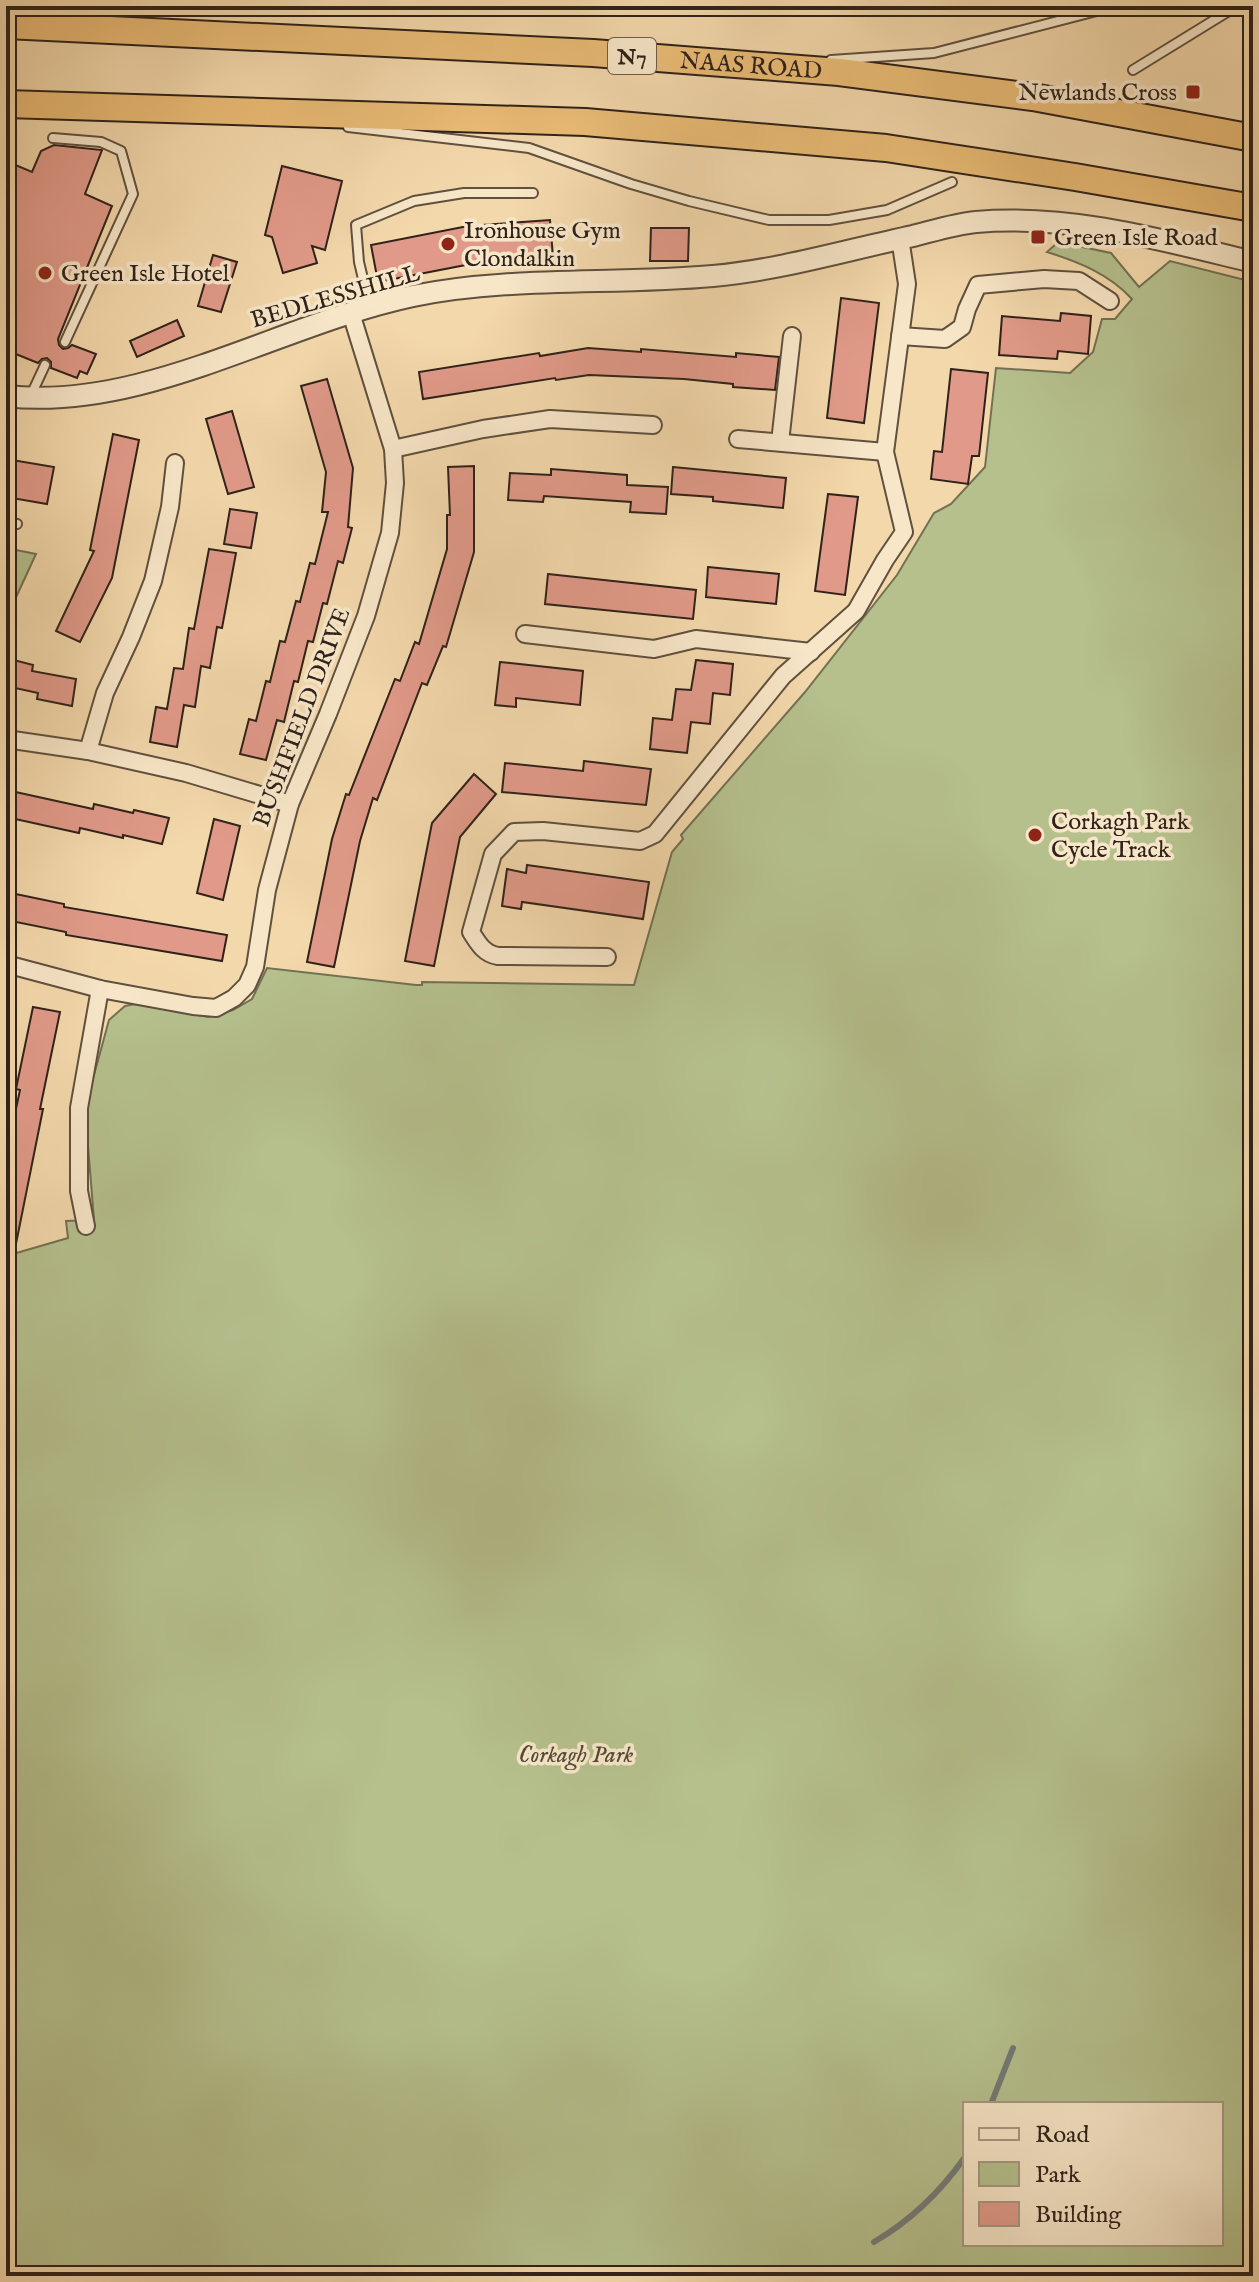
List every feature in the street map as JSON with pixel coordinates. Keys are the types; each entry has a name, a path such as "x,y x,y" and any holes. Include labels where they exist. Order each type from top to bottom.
{"highway":[{"name":"NAAS ROAD","path":"6,25 593,53 839,72 1033,97 1253,138"},
{"path":"6,104 585,122 886,148 1253,208"}],"street":[{"path":"607,957 492,955 481,948 471,932 493,854 514,832 543,831 640,841 655,834 764,697 856,611 904,532 885,452 907,284 900,238 974,222 1092,225 1253,262"},
{"name":"BEDLESSHILL","path":"6,396 29,399 103,394 413,296 530,284 717,276 788,264 900,238"},
{"path":"900,336 945,339 962,327 978,285 1044,279 1079,281 1110,301"},
{"name":"BUSHFIELD DRIVE","path":"6,964 100,989 193,1006 216,1008 234,998 247,985 255,967 267,890 290,804 366,616 390,533 395,483 393,449 360,311"},
{"path":"780,442 792,336"},
{"path":"393,449 483,429 550,419 653,425"},
{"path":"738,439 885,452"},
{"path":"88,751 105,693 153,581 170,507 175,463"},
{"path":"525,634 654,649 696,639 811,652"},
{"path":"6,739 88,751 186,773 290,804"},
{"path":"86,1226 79,1191 79,1108 100,989"}],"lane":[{"path":"758,65 934,53 1116,6"},
{"path":"1133,70 1237,6"},
{"path":"6,114 319,124"},
{"path":"334,125 529,148 631,184 769,220 829,220 887,210 952,182"},
{"path":"53,138 101,142 121,151 133,194 65,342"},
{"path":"360,311 356,225 414,201 464,193 533,193"},
{"path":"29,399 45,365"},
{"path":"6,522 17,524"}],"green space":[{"name":"Corkagh Park","path":"1058,242 1111,253 1139,287 1170,261 1253,282 1253,2276 6,2276 6,1256 68,1238 66,1221 94,1220 85,1108 109,1020 125,1006 135,1004 209,1017 233,1010 252,999 267,968 416,985 422,985 422,982 634,985 672,852 683,839 681,835 805,692 897,575 934,513 951,504 985,467 996,368 1070,373 1093,352 1102,319 1115,319 1132,299 1114,283 1071,260 1047,252"},
{"path":"6,548 36,554 6,619"}],"building":[{"name":"Green Isle Hotel","path":"54,145 102,150 85,194 112,206 58,339 63,349 72,345 96,354 87,374 80,371 77,378 51,368 47,358 38,363 6,350 6,161 32,172 41,151"},
{"path":"282,166 342,181 325,250 312,246 317,263 283,273 272,237 265,235"},
{"path":"550,220 553,257 476,263 378,282 371,245 468,226"},
{"path":"651,228 689,228 688,261 650,261"},
{"path":"213,255 237,262 221,312 198,306"},
{"path":"841,298 879,303 864,423 827,418"},
{"path":"1061,313 1091,316 1088,354 1058,351 1057,359 999,355 1002,316 1060,321"},
{"path":"177,320 184,336 137,357 130,341"},
{"path":"588,348 779,357 775,390 684,379 589,375 423,399 419,372"},
{"path":"951,369 988,373 979,456 972,456 968,484 931,479 934,451 942,452"},
{"path":"327,379 353,468 348,527 352,528 343,563 338,561 327,604 323,603 313,642 308,641 284,722 277,720 266,760 240,754 249,719 256,721 280,641 285,642 296,601 300,602 310,563 315,564 328,512 322,512 326,472 301,386"},
{"path":"232,411 254,487 228,494 206,419"},
{"path":"113,434 139,440 112,578 80,642 56,631 94,551 90,550"},
{"path":"6,459 54,467 47,504 6,497"},
{"path":"474,466 474,552 446,647 443,646 427,685 422,683 377,800 373,798 360,841 334,967 307,962 332,839 346,794 349,795 395,679 400,681 415,642 419,644 447,549 447,515 450,515 448,467"},
{"path":"673,467 786,478 783,508 671,494"},
{"path":"551,469 627,475 627,485 668,487 666,514 630,512 631,502 544,496 543,502 508,500 510,473 551,475"},
{"path":"828,494 858,497 845,595 815,591"},
{"path":"230,509 257,513 251,548 224,544"},
{"path":"209,549 236,553 222,628 217,627 210,668 201,666 195,707 184,705 177,747 150,742 156,707 167,709 174,668 183,669 189,628 194,629"},
{"path":"708,567 779,574 776,604 706,597"},
{"path":"548,574 696,590 693,619 545,604"},
{"path":"6,658 33,665 32,671 76,679 72,706 37,699 38,693 6,686"},
{"path":"696,660 733,664 730,695 713,693 710,724 691,722 687,753 650,749 653,718 672,720 676,689 691,690"},
{"path":"500,662 583,671 580,705 516,698 516,707 495,705"},
{"path":"584,761 651,769 646,805 502,792 505,763 583,771"},
{"path":"474,774 496,794 460,837 434,966 405,961 432,823"},
{"path":"11,791 93,809 94,804 169,818 162,844 80,828 79,833 6,817"},
{"path":"214,819 240,826 223,900 197,893"},
{"path":"527,865 649,882 643,919 522,902 521,909 502,906 507,869 526,873"},
{"path":"6,892 64,904 64,907 227,935 222,961 66,935 66,932 6,920"},
{"path":"33,1007 60,1012 13,1259 6,1258 6,1156"}],"waterway":[{"path":"992,2102 1013,2048"},
{"path":"874,2242 924,2204 963,2160"}],"place":[{"name":"Newlands Cross","path":"1193,92"},
{"name":"Green Isle Road","path":"1038,237"},
{"name":"Ironhouse Gym Clondalkin","path":"448,244"},
{"name":"Green Isle Hotel","path":"45,273"},
{"name":"Corkagh Park Cycle Track","path":"1035,835"}]}
